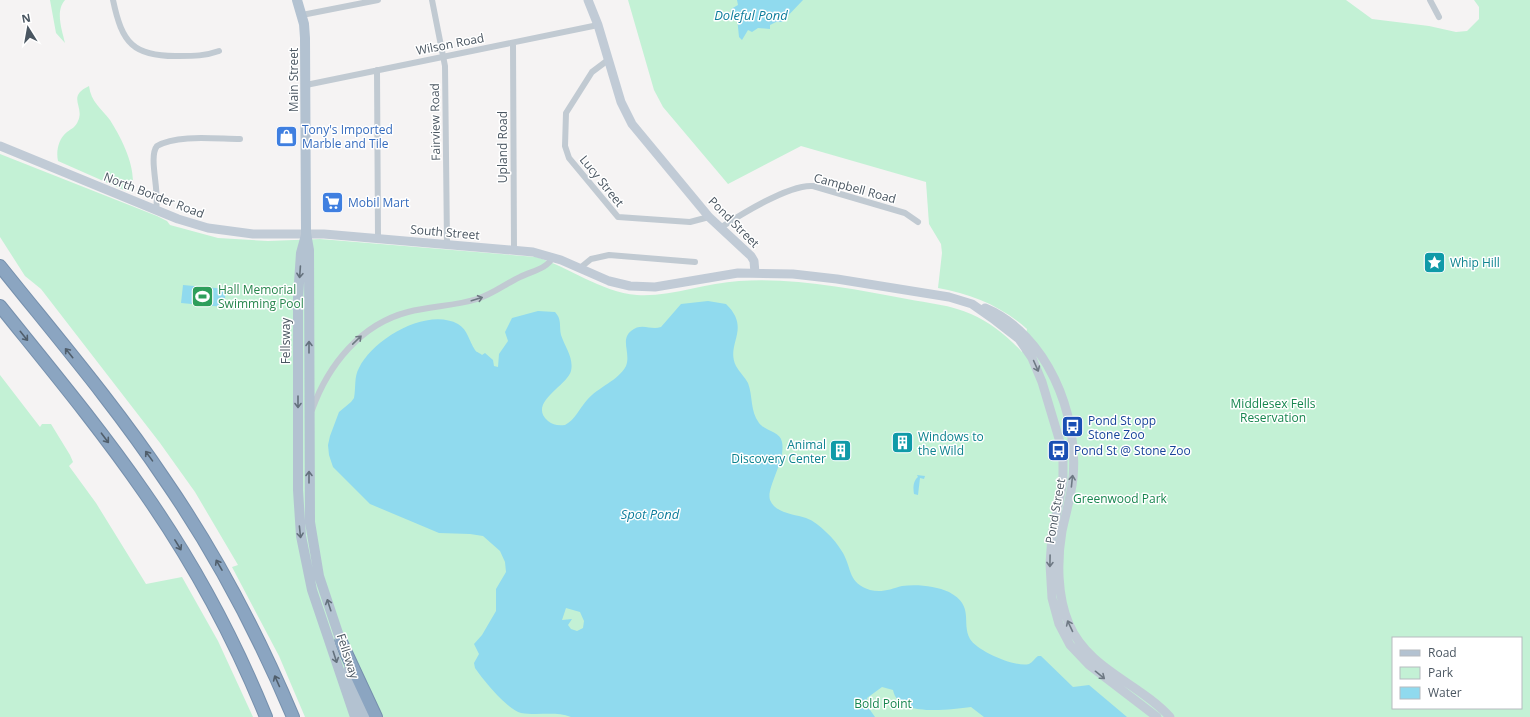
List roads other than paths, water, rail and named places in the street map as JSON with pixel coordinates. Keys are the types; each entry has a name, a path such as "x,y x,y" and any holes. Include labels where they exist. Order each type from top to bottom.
{"highway":[{"path":"0,266 113,408 178,499 236,597 267,658 293,717"},
{"path":"0,306 105,438 158,512 215,609 266,717"},
{"path":"341,642 376,717"}],"main road":[{"name":"Main Street","path":"297,0 302,15 306,38 306,233"},
{"name":"Pond Street","path":"588,0 598,25 621,102 632,124 709,217 751,256 754,261 755,273 775,273 842,280 949,297 998,314 1022,333 1035,347 1049,369 1066,410 1073,440 1074,466 1070,496 1061,536 1059,568 1062,601 1070,627 1082,644 1098,661 1125,682 1150,698 1170,717"},
{"name":"North Border Road","path":"0,146 193,224 221,231 254,234 306,233"},
{"name":"South Street","path":"306,233 514,250 553,257 614,283 642,287 664,286 725,275 755,273"},
{"name":"Fellsway","path":"306,233 309,250 309,500 312,544 319,576 365,717"},
{"name":"Fellsway","path":"306,233 301,253 298,298 298,490 300,536 309,580 355,717"},
{"name":"Pond Street","path":"972,304 1014,335 1029,353 1039,372 1059,435 1063,457 1062,482 1052,536 1050,564 1052,598 1061,628 1070,645 1089,666 1157,717"}],"street":[{"path":"113,0 122,33 131,43 145,52 163,56 204,56 219,51"},
{"path":"302,15 378,0"},
{"name":"Fairview Road","path":"432,0 444,57 447,244"},
{"path":"1430,0 1439,17"},
{"name":"Wilson Road","path":"306,85 598,25"},
{"name":"Upland Road","path":"513,43 514,250"},
{"name":"Lucy Street","path":"608,60 592,72 566,113 565,146 569,158 618,217 690,222 709,217"},
{"path":"377,70 378,238"},
{"path":"156,210 158,194 153,155 157,146 164,143 192,139 240,139"},
{"name":"Campbell Road","path":"720,228 789,191 806,186 813,186 905,213 918,222"},
{"path":"580,268 591,258 609,255 695,262"},
{"path":"309,421 316,400 335,366 354,342 372,327 404,313 460,303 486,296 517,278 546,266 553,257"}],"water":[{"name":"Doleful Pond","path":"737,0 803,0 782,22 776,22 770,25 770,29 758,28 752,32 748,30 742,40 739,37 737,17 732,13 731,9 738,5"},
{"name":"Hall Memorial Swimming Pool","path":"183,285 226,289 224,307 181,303"},
{"name":"Spot Pond","path":"708,301 726,304 733,313 737,321 738,329 733,358 736,366 748,383 754,414 762,426 775,433 781,438 782,442 781,457 771,488 770,500 773,505 781,511 809,519 829,534 843,553 852,575 858,584 874,591 914,585 932,587 949,592 957,597 962,603 965,609 970,639 980,649 997,658 1023,665 1029,664 1038,656 1041,656 1073,687 1089,685 1127,717 984,717 971,707 924,710 913,708 904,704 897,699 893,690 882,687 867,698 868,707 875,717 571,717 559,714 521,713 503,701 475,668 474,663 479,654 474,644 482,635 496,611 496,589 506,572 505,562 500,551 483,536 439,533 370,504 333,467 329,455 328,445 330,436 339,412 354,398 357,371 366,357 376,346 388,337 417,323 431,320 445,320 461,326 466,332 476,351 482,355 485,353 493,360 494,366 498,367 499,354 508,341 505,332 512,318 538,311 555,312 559,320 561,335 572,366 568,377 550,395 542,408 543,414 548,421 556,425 565,425 574,417 592,395 618,376 626,366 626,338 631,331 639,327 661,327 681,304","holes":["566,608 580,612 584,621 583,628 577,631 571,629 568,625 572,619 562,620"]},
{"path":"917,475 925,476 924,479 920,478 918,495 914,494 914,483 918,477"}],"place":[{"name":"Tony's Imported Marble and Tile","path":"287,136"},
{"name":"Mobil Mart","path":"332,202"},
{"name":"Whip Hill","path":"1435,262"},
{"name":"Hall Memorial Swimming Pool","path":"203,296"},
{"name":"Pond St opp Stone Zoo","path":"1073,427"},
{"name":"Windows to the Wild","path":"903,443"},
{"name":"Pond St @ Stone Zoo","path":"1058,450"},
{"name":"Animal Discovery Center","path":"841,451"}],"park label":[{"name":"Middlesex Fells Reservation","path":"1273,410"},
{"name":"Greenwood Park","path":"1120,498"},
{"name":"Bold Point","path":"883,703"}]}
